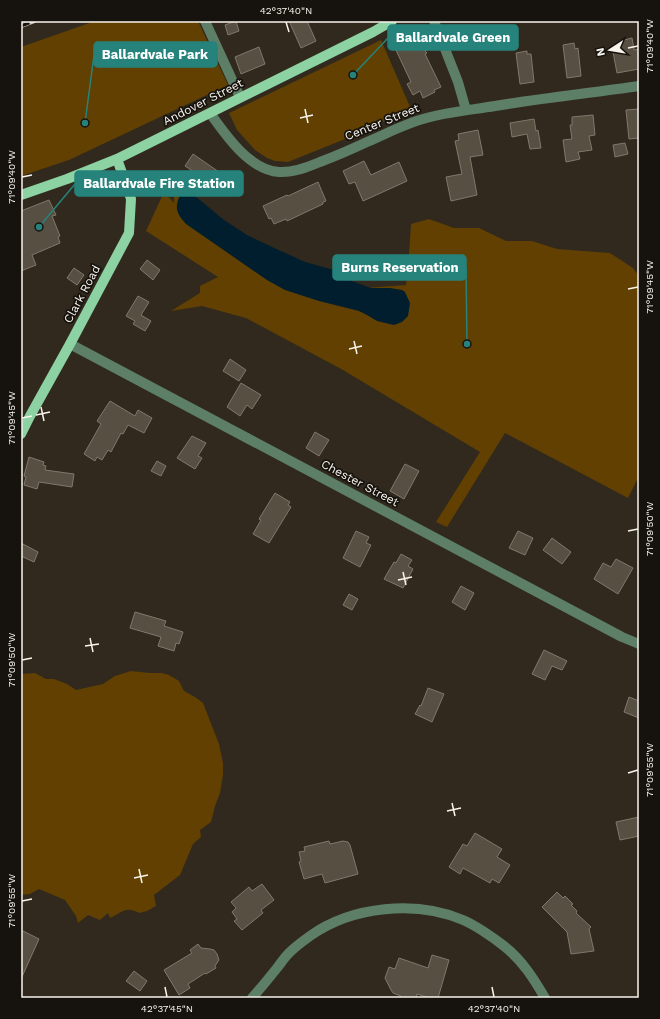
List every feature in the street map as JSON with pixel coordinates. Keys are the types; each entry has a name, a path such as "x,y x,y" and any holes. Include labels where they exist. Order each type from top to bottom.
{"main road":[{"name":"Andover Street","path":"21,195 117,159 392,21"},
{"name":"Clark Road","path":"21,434 129,234 130,199 117,159"}],"street":[{"path":"205,21 240,97"},
{"path":"434,21 458,82 466,110"},
{"name":"Center Street","path":"210,113 224,132 249,158 265,168 283,172 310,166 329,159 414,121 437,115 524,101 639,86"},
{"name":"Chester Street","path":"70,344 622,637 639,644"},
{"path":"252,998 288,954 311,936 332,924 357,914 386,909 416,909 442,913 464,920 504,946 519,960 533,977 545,998"}],"shaded area":[{"path":"95,21 198,21 228,85 69,160 21,176 21,47"},
{"path":"381,40 411,109 350,137 288,162 275,161 267,158 255,150 237,130 229,113"},
{"path":"174,191 179,191 197,201 212,214 244,234 281,251 297,261 365,288 406,285 411,224 429,219 454,228 479,228 506,241 532,241 557,249 610,253 633,268 639,276 639,476 628,498 505,433 447,527 436,522 480,452 343,370 246,318 202,306 171,311 200,293 200,286 218,277 146,231 164,192 174,203"},
{"path":"131,671 162,673 169,675 179,681 184,691 203,703 219,744 223,763 220,793 211,822 200,830 201,837 193,844 180,875 154,895 156,906 139,913 131,910 124,911 110,918 108,913 100,920 88,915 78,923 76,916 65,900 39,889 30,894 21,895 21,674 35,673 46,679 54,679 67,684 76,690 103,684 115,676"}],"water":[{"path":"189,191 224,220 247,235 281,251 305,262 334,270 346,279 371,288 390,288 402,290 405,292 410,303 408,316 402,322 394,325 377,321 359,311 319,301 285,290 267,280 186,224 178,213 177,202 181,193"}],"building":[{"path":"236,21 239,31 228,35 225,25"},
{"path":"289,21 307,21 316,41 301,48"},
{"path":"422,32 430,49 425,51 427,53 425,54 441,87 423,98 420,91 413,95 407,84 411,82 394,46"},
{"path":"632,38 634,50 639,49 639,69 617,73 613,52 622,50 620,41"},
{"path":"574,43 575,49 578,48 581,76 567,78 563,45"},
{"path":"259,47 265,64 241,74 235,57"},
{"path":"527,51 527,54 531,54 534,82 520,84 516,53"},
{"path":"639,109 639,138 629,139 626,110"},
{"path":"593,115 595,135 589,136 592,150 578,152 580,159 566,162 563,140 572,139 570,125 572,125 572,117"},
{"path":"534,119 536,131 538,130 541,148 530,149 527,134 512,137 510,123"},
{"path":"478,130 483,155 470,157 477,195 451,201 446,177 462,174 455,141 459,140 458,134"},
{"path":"625,143 628,154 615,157 613,145"},
{"path":"193,154 219,172 211,183 185,166"},
{"path":"364,161 371,175 399,162 407,181 363,201 355,182 349,184 343,171"},
{"path":"318,182 326,201 323,202 323,204 287,221 286,219 274,224 271,218 269,219 263,206"},
{"path":"49,200 56,215 52,216 60,236 58,237 60,243 32,255 36,265 21,271 21,211"},
{"path":"147,260 160,270 153,280 140,269"},
{"path":"74,268 84,275 77,285 67,278"},
{"path":"138,296 149,302 141,315 151,321 145,331 133,324 135,321 126,316"},
{"path":"230,359 246,370 239,381 223,371"},
{"path":"241,383 261,395 252,409 247,405 240,416 227,407"},
{"path":"110,401 135,416 138,410 152,418 144,433 128,425 123,434 121,433 111,452 108,450 102,460 97,457 95,461 84,454 101,424 97,421"},
{"path":"315,432 329,440 319,456 306,448"},
{"path":"192,436 206,443 198,456 202,458 195,469 177,458"},
{"path":"29,457 44,462 43,465 46,466 45,470 74,474 72,487 39,482 37,489 24,485 26,477 24,476"},
{"path":"157,461 166,466 161,476 151,471"},
{"path":"405,464 419,471 404,499 390,491"},
{"path":"275,493 290,502 288,505 291,507 269,543 253,534 261,520 259,519"},
{"path":"356,531 369,537 366,543 371,545 360,567 343,558"},
{"path":"518,531 533,538 525,555 509,548"},
{"path":"552,538 571,552 562,564 543,550"},
{"path":"21,543 38,552 34,562 21,556"},
{"path":"401,554 412,560 408,566 413,569 403,588 384,579 394,562 396,563"},
{"path":"616,559 633,568 618,594 594,579 603,563 611,567"},
{"path":"461,586 474,593 465,610 452,602"},
{"path":"349,594 358,599 352,610 343,605"},
{"path":"135,612 166,621 164,626 183,632 179,644 176,643 174,651 158,646 161,637 130,628"},
{"path":"544,650 567,661 562,670 552,666 545,680 532,674"},
{"path":"428,688 444,694 432,722 415,714 420,705 421,706"},
{"path":"629,697 639,701 639,718 624,712"},
{"path":"639,817 639,836 620,840 616,822"},
{"path":"475,833 502,849 497,857 510,865 499,883 492,879 490,883 463,868 460,874 449,867 463,844 467,846"},
{"path":"329,841 330,844 343,841 348,842 358,874 325,883 322,874 304,879 299,862 301,861 299,852 305,851 304,847"},
{"path":"262,884 274,900 261,910 263,913 242,930 234,921 237,919 232,912 236,908 231,902 249,887 252,891"},
{"path":"557,892 563,898 565,896 573,904 571,905 577,911 576,913 591,927 589,929 594,951 571,954 567,932 542,907"},
{"path":"21,930 39,939 21,979"},
{"path":"198,944 201,948 214,950 219,960 215,966 216,968 188,984 190,988 179,995 164,970 192,953 190,950"},
{"path":"432,955 449,960 438,998 430,998 417,994 416,998 401,998 401,996 393,993 385,978 389,967 395,969 399,958 428,968"},
{"path":"134,971 147,981 140,991 126,981"}],"railway":[{"path":"21,26 34,21"}],"place":[{"name":"Ballardvale Green","path":"353,75"},
{"name":"Ballardvale Park","path":"85,123"},
{"name":"Ballardvale Fire Station","path":"39,227"},
{"name":"Burns Reservation","path":"467,344"}]}
